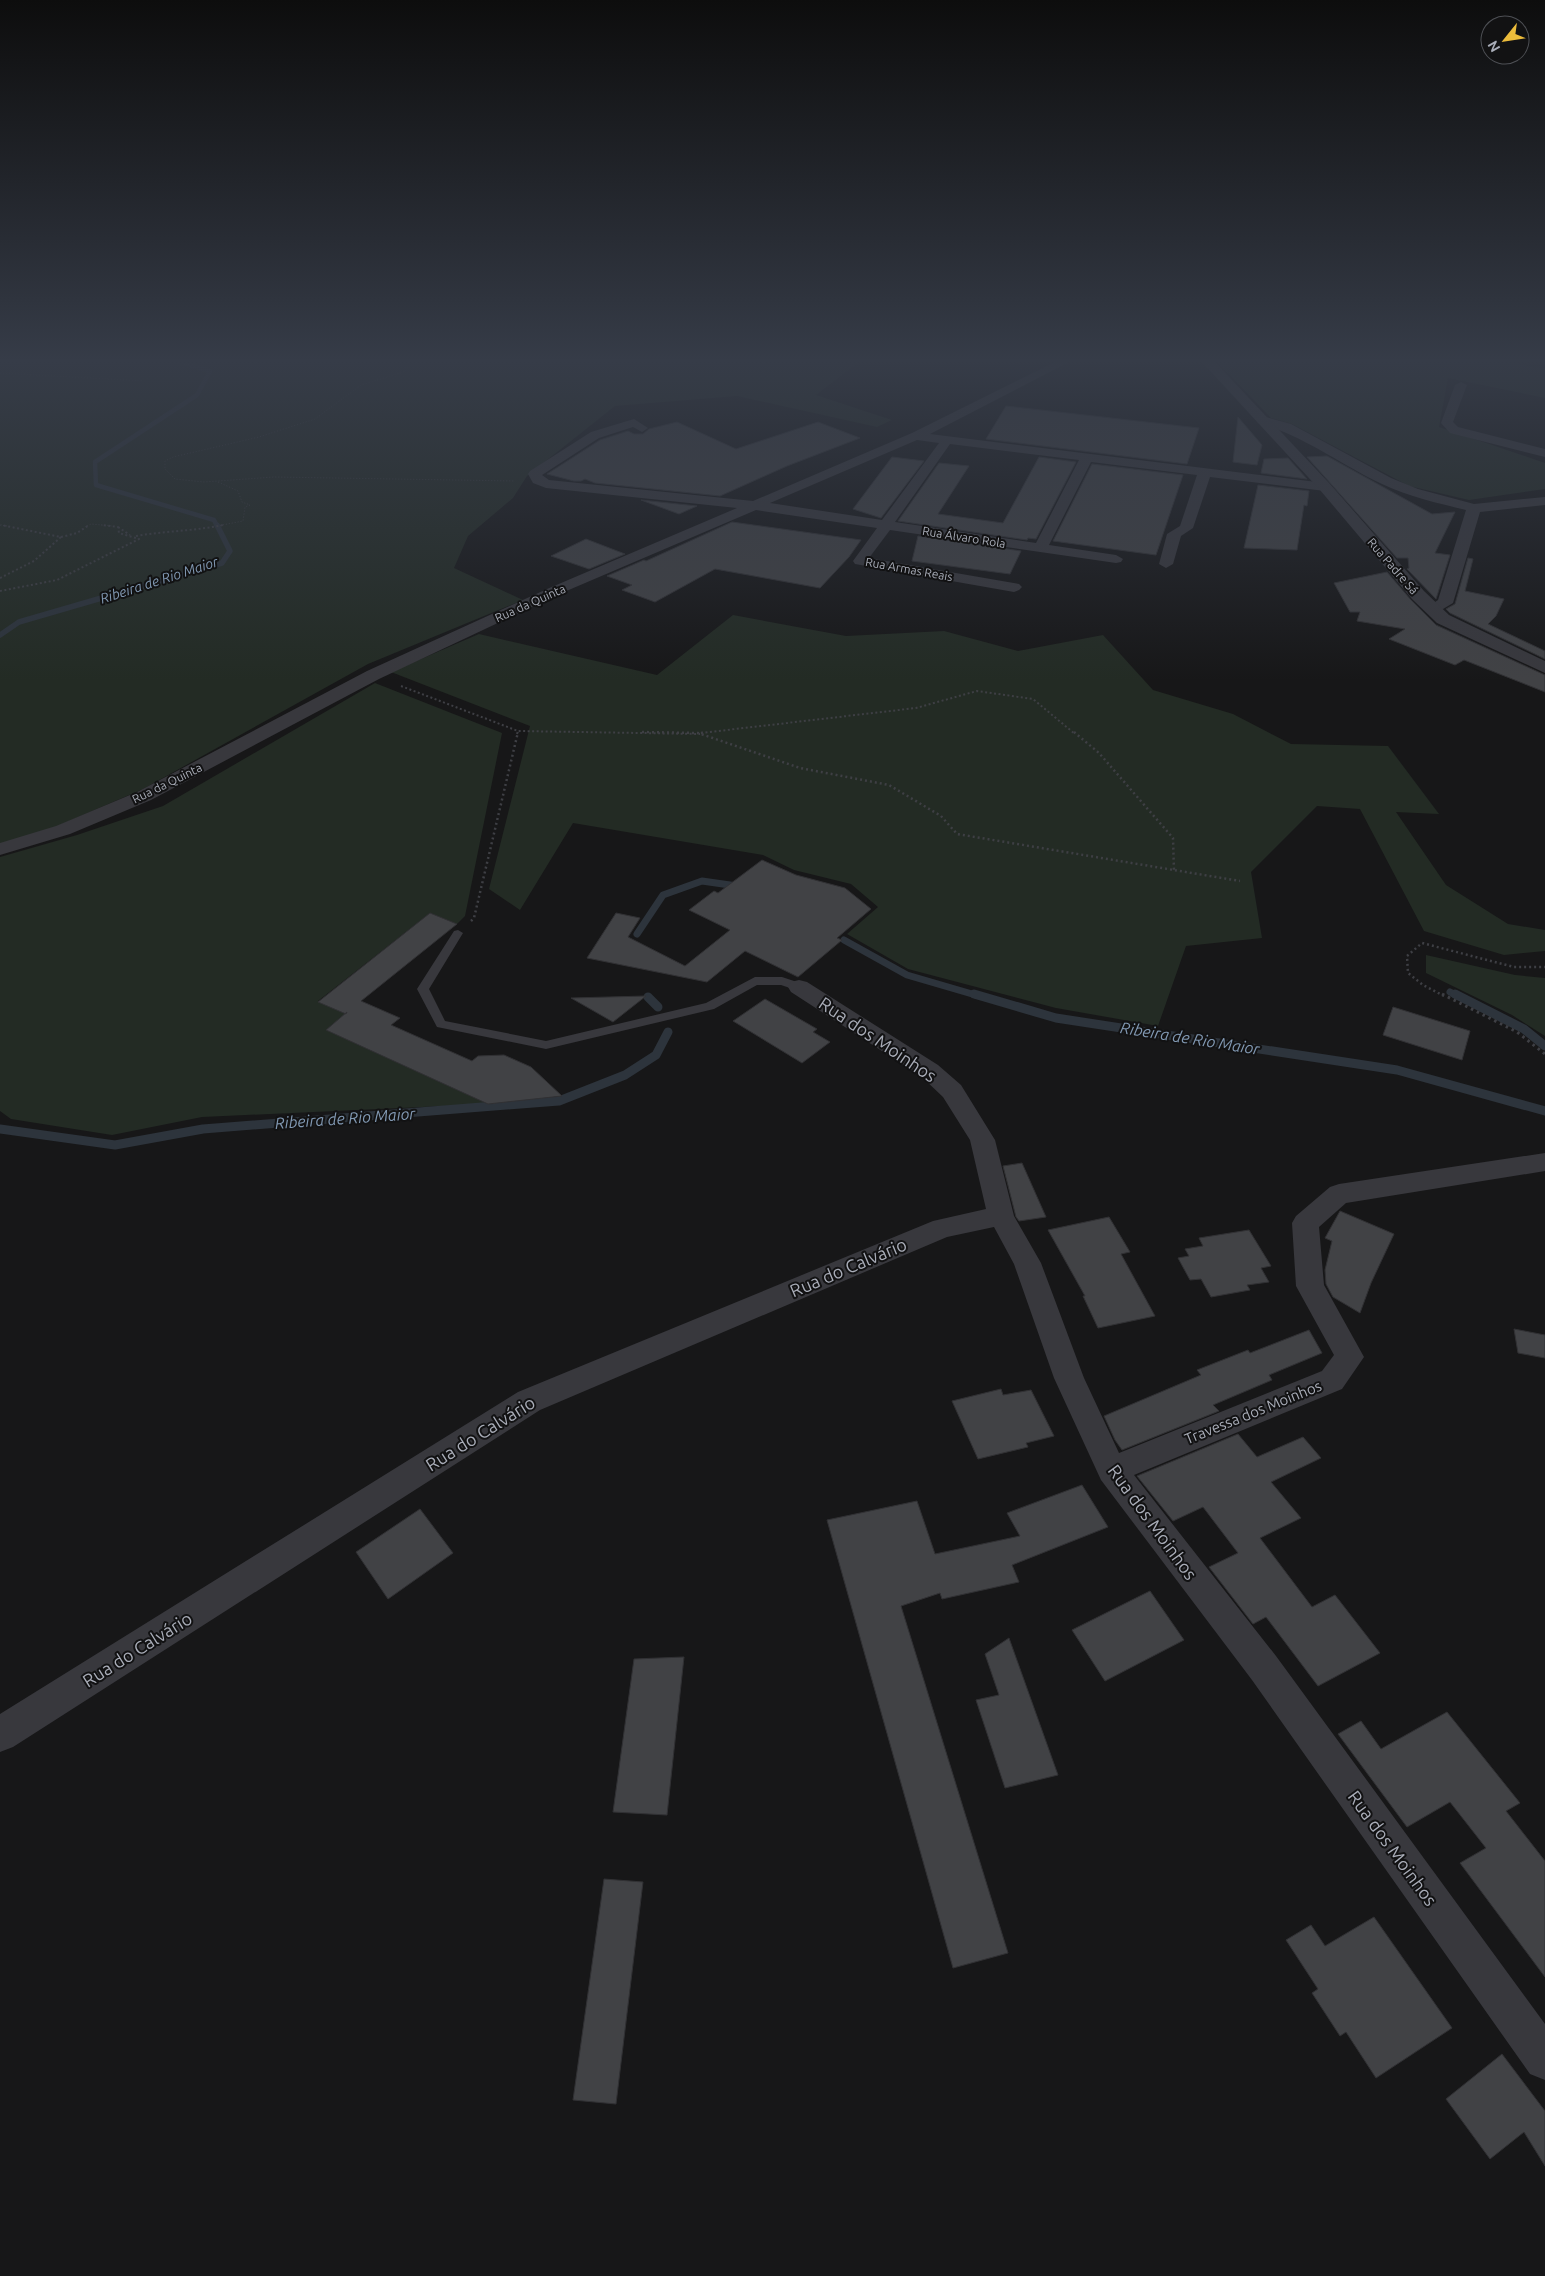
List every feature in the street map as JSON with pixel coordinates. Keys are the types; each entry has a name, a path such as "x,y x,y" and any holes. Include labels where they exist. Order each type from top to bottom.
{"street":[{"path":"538,480 535,474 544,468"},
{"name":"Rua da Quinta","path":"0,849 63,830 144,796 274,729 372,675 543,596 840,468"},
{"name":"Rua Armas Reais","path":"926,468 860,561 1014,587"},
{"path":"1040,548 1081,468"},
{"path":"1179,468 1325,487"},
{"name":"Rua Padre Sá","path":"1307,468 1418,595 1443,619 1545,668"},
{"path":"1363,468 1386,481 1413,492 1474,508 1545,501"},
{"path":"1166,564 1174,534 1186,528 1205,471"},
{"name":"Rua Álvaro Rola","path":"538,480 546,484 630,491 753,505 1116,559"},
{"path":"1433,609 1445,603 1474,508"},
{"name":"Rua dos Moinhos","path":"799,987 930,1071 952,1091 982,1140 1001,1216 1027,1263 1069,1378 1112,1470 1264,1668 1545,2059"},
{"name":"Travessa dos Moinhos","path":"1112,1470 1332,1380 1350,1357 1310,1286 1304,1223 1339,1194 1545,1162"},
{"name":"Rua do Calvário","path":"0,1734 529,1401 942,1228 1001,1216"}],"lane":[{"path":"458,933 422,989 441,1024 546,1045 710,1006 755,981 782,981 799,987"}],"path":[{"path":"165,468 175,479 204,482 274,477 538,480"},
{"path":"132,536 173,530 195,531 243,520 245,507 250,505 242,502 238,491 228,488 217,481"},
{"path":"0,525 61,537 77,533 91,524 118,527 119,533 139,538 56,580 0,591"},
{"path":"0,578 34,561 61,537"},
{"path":"372,675 518,731 698,733 916,708 977,691 1032,699 1099,752 1173,838 1174,870"},
{"path":"458,933 474,918 518,731"},
{"path":"698,733 800,768 889,785 941,816 957,834 1240,881"},
{"path":"1545,967 1514,967 1422,943 1407,956 1408,974 1423,985 1517,1032 1545,1054"}],"shaded area":[{"path":"0,468 537,468 527,476 513,498 468,536 454,568 523,600 368,664 143,789 53,828 0,844"},
{"path":"1375,468 1545,468 1545,489 1469,500 1409,486"},
{"path":"733,615 846,636 944,631 1018,651 1103,635 1153,690 1233,714 1291,744 1388,746 1439,814 1396,812 1446,885 1508,924 1545,930 1545,951 1504,955 1424,931 1360,809 1317,806 1251,872 1262,938 1186,946 1158,1026 1056,1008 908,969 847,934 878,907 851,884 794,870 763,855 573,823 520,910 489,889 530,726 391,672 479,634 657,675"},
{"path":"375,683 502,733 465,916 457,924 430,913 318,1001 346,1014 326,1030 488,1104 202,1117 112,1135 11,1119 0,1111 0,857 77,835 163,806"},
{"path":"1426,955 1515,975 1545,978 1545,1036 1512,1015 1426,973"}],"building":[{"path":"556,468 782,468 720,496 595,483 585,479 574,481 547,474"},
{"path":"884,468 919,468 881,518 853,509"},
{"path":"935,468 968,468 938,514 1003,523 1033,468 1073,468 1036,539 1028,538 1027,540 898,521"},
{"path":"1090,468 1127,468 1183,475 1156,555 1053,541"},
{"path":"1262,468 1297,468 1307,479 1261,473"},
{"path":"1317,468 1349,468 1432,514 1455,512 1435,553 1450,555 1436,599 1407,569 1409,568 1408,558 1397,558"},
{"path":"1258,485 1309,491 1307,506 1304,505 1297,550 1244,548"},
{"path":"641,500 697,506 679,514"},
{"path":"732,522 861,540 849,557 820,588 715,569 655,602 622,590 632,585 607,576 644,560 646,561"},
{"path":"918,536 1021,551 1010,574 912,561"},
{"path":"586,539 625,554 589,569 551,556"},
{"path":"1468,558 1473,559 1465,591 1504,599 1496,616 1488,624 1545,651 1545,659 1450,613 1446,609 1455,604"},
{"path":"1387,572 1436,625 1545,675 1545,692 1464,660 1455,665 1389,639 1405,629 1357,621 1360,612 1350,612 1334,583"},
{"path":"762,860 796,875 845,888 871,909 837,938 842,940 798,977 745,951 707,982 587,958 616,913 640,918 628,937 685,966 730,930 689,910 714,891 718,893"},
{"path":"430,913 457,924 361,1001 400,1018 391,1025 472,1061 478,1056 504,1055 531,1067 562,1096 488,1104 326,1030 345,1014 318,1002"},
{"path":"646,996 613,1022 571,998"},
{"path":"765,999 817,1029 813,1032 830,1042 802,1063 733,1021"},
{"path":"1393,1007 1470,1031 1462,1060 1383,1035"},
{"path":"1022,1163 1046,1217 1019,1221 1016,1217 1003,1166"},
{"path":"1340,1211 1394,1234 1371,1283 1360,1313 1333,1297 1326,1284 1325,1270 1332,1241 1325,1238"},
{"path":"1109,1217 1130,1252 1121,1254 1155,1316 1098,1328 1083,1296 1085,1296 1048,1230"},
{"path":"1249,1230 1271,1266 1261,1268 1269,1282 1247,1285 1250,1290 1211,1297 1201,1279 1190,1280 1178,1258 1189,1256 1185,1249 1203,1246 1199,1238"},
{"path":"1514,1329 1545,1335 1545,1358 1518,1353"},
{"path":"1309,1330 1322,1353 1269,1375 1272,1380 1213,1405 1219,1411 1122,1450 1115,1440 1104,1416 1201,1375 1197,1370 1248,1350 1250,1353"},
{"path":"1001,1389 1003,1395 1031,1390 1054,1436 1026,1443 1028,1447 978,1459 952,1401"},
{"path":"1238,1434 1257,1457 1303,1437 1321,1458 1271,1482 1301,1518 1260,1538 1312,1607 1335,1595 1380,1653 1318,1686 1266,1617 1253,1624 1209,1567 1238,1553 1203,1507 1173,1521 1137,1476"},
{"path":"1082,1485 1108,1527 1012,1565 1019,1582 942,1599 940,1593 901,1606 1008,1953 953,1968 827,1520 917,1501 935,1554 1020,1536 1007,1513"},
{"path":"420,1509 453,1553 388,1599 356,1552"},
{"path":"1150,1591 1184,1640 1105,1681 1072,1630"},
{"path":"1009,1638 1058,1775 1005,1788 976,1700 999,1695 985,1654"},
{"path":"684,1657 667,1815 613,1812 634,1659"},
{"path":"1447,1712 1520,1803 1506,1811 1545,1861 1545,1977 1460,1863 1486,1848 1450,1802 1407,1827 1338,1734 1361,1721 1381,1749"},
{"path":"604,1879 643,1882 616,2104 573,2100"},
{"path":"1374,1917 1452,2028 1376,2078 1346,2032 1340,2036 1312,1993 1318,1989 1286,1940 1311,1925 1325,1946"},
{"path":"1502,2054 1545,2111 1545,2166 1524,2132 1490,2159 1446,2099"}],"waterway":[{"name":"Ribeira de Rio Maior","path":"95,468 96,485 214,520 217,526"},
{"name":"Ribeira de Rio Maior","path":"0,635 19,622 222,563 230,551 217,525"},
{"path":"637,934 663,895 702,881 737,886"},
{"name":"Ribeira de Rio Maior","path":"844,940 907,975 979,996"},
{"path":"1450,992 1457,996"},
{"name":"Ribeira de Rio Maior","path":"974,994 1056,1018 1397,1070 1545,1111"},
{"path":"1455,994 1524,1029 1545,1046"},
{"path":"648,997 658,1007"},
{"name":"Ribeira de Rio Maior","path":"0,1129 115,1145 203,1129 559,1101 625,1075 656,1055 668,1032"}]}
